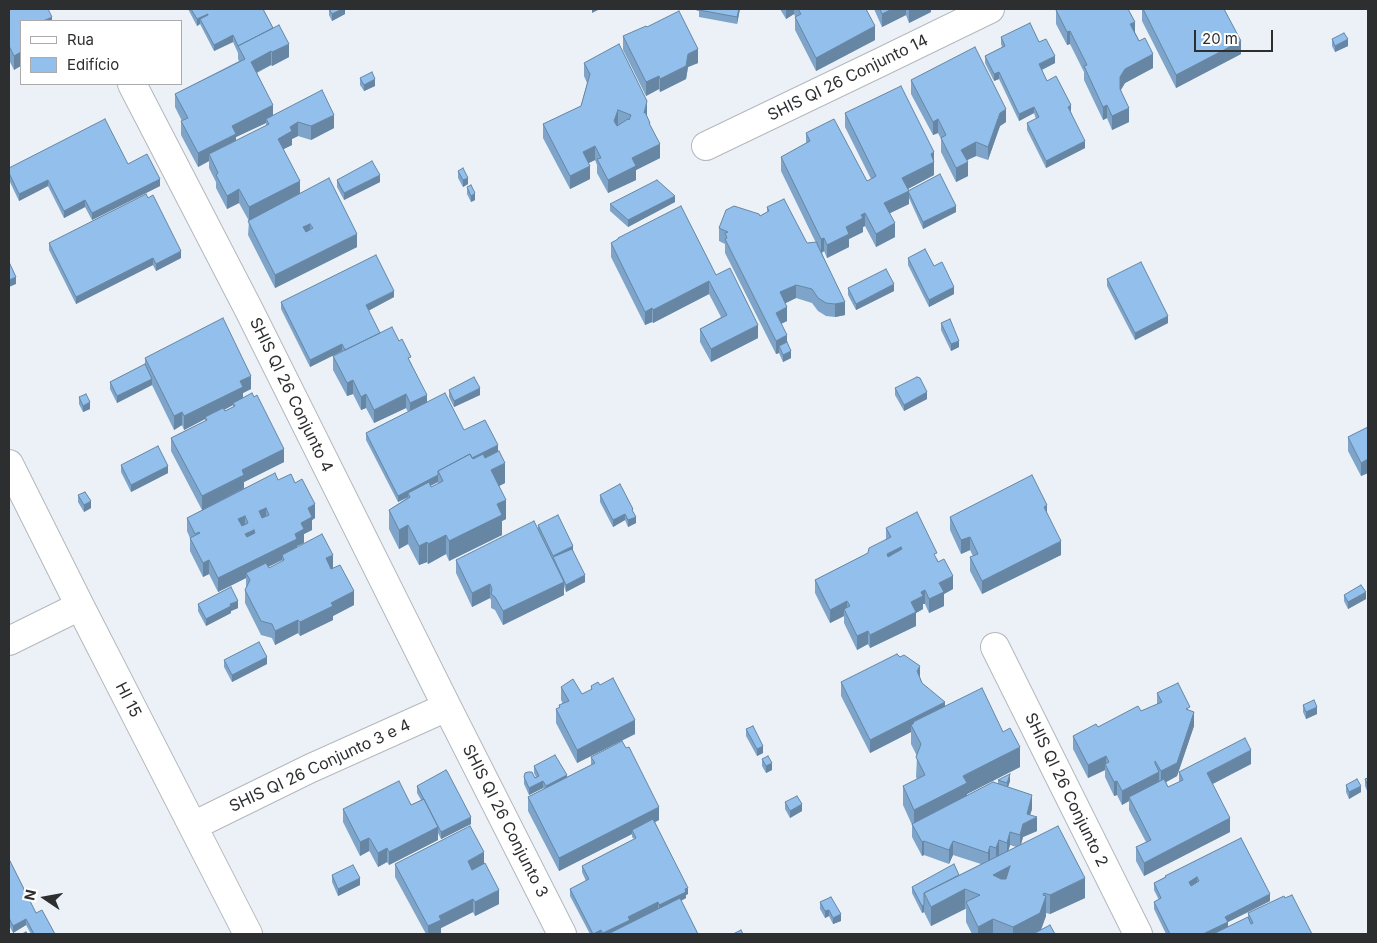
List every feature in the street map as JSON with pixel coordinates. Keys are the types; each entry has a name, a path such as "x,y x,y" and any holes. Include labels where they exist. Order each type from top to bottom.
{"street":[{"name":"SHIS QI 26 Conjunto 14","path":"706,146 990,9"},
{"name":"SHIS QI 26 Conjunto 4","path":"133,85 250,312 447,707"},
{"name":"HI 15","path":"9,464 248,934"},
{"path":"9,641 80,606"},
{"name":"SHIS QI 26 Conjunto 2","path":"994,647 1138,934"},
{"name":"SHIS QI 26 Conjunto 3 e 4","path":"193,826 309,769 447,707"},
{"name":"SHIS QI 26 Conjunto 3","path":"447,707 562,934"}],"building":[{"path":"9,9 48,9 52,17 45,20 20,20 20,53 14,56 9,46"},
{"path":"191,9 263,9 273,28 238,46 233,35 214,45 200,19 208,14 197,19"},
{"path":"329,9 342,9 332,14"},
{"path":"699,9 739,9 737,17"},
{"path":"798,9 866,9 875,26 816,58 795,17 801,14"},
{"path":"880,9 892,9 882,14"},
{"path":"1128,9 1135,22 1130,24 1139,41 1145,38 1153,54 1125,69 1120,77 1120,89 1129,108 1112,116 1107,105 1103,107 1084,66 1087,65 1070,31 1067,32 1056,10"},
{"path":"1143,9 1224,9 1241,41 1176,75"},
{"path":"679,11 698,49 688,54 686,66 660,79 659,76 646,82 623,36 647,27"},
{"path":"1030,23 1039,42 1046,39 1055,56 1039,64 1047,81 1056,76 1071,105 1068,107 1085,141 1046,161 1027,123 1039,117 1034,107 1019,114 999,72 994,74 985,56 1005,46 1001,37"},
{"path":"279,25 289,44 251,62 273,105 232,126 236,134 198,153 181,121 188,118 175,94 245,59 238,46"},
{"path":"1344,33 1348,39 1335,46 1332,39"},
{"path":"619,44 647,101 644,113 660,144 632,158 636,166 608,180 597,159 601,158 595,146 583,152 590,166 570,176 543,124 581,106 590,74 584,63","holes":["618,110 631,115 629,120 617,126 614,121"]},
{"path":"975,47 1006,109 1000,113 988,147 976,142 961,150 968,162 956,168 941,138 946,135 938,119 933,122 911,80"},
{"path":"372,72 375,79 364,85 360,78"},
{"path":"901,86 934,152 931,154 934,162 902,178 909,191 884,203 895,223 876,234 865,213 861,215 863,218 846,227 849,234 827,245 824,238 821,239 781,157 810,141 806,133 834,119 867,181 873,178 876,176 845,113"},
{"path":"322,90 334,115 311,126 298,122 290,127 292,131 278,139 300,181 249,207 239,189 227,196 216,175 218,173 209,154 269,124 266,119"},
{"path":"105,119 128,164 147,154 160,179 92,213 85,200 64,211 48,180 19,194 9,173 9,168"},
{"path":"372,161 380,175 344,193 337,180"},
{"path":"463,168 468,178 463,180 458,171"},
{"path":"940,174 956,206 923,222 908,191"},
{"path":"329,178 357,234 275,275 248,221","holes":["310,224 313,228 306,232 303,227"]},
{"path":"657,180 675,196 628,220 610,204"},
{"path":"471,185 475,193 471,196 467,187"},
{"path":"146,194 148,198 153,195 181,251 156,264 153,258 76,297 49,243"},
{"path":"784,199 807,243 817,242 845,302 826,303 818,298 812,289 796,285 780,292 787,307 776,313 787,335 776,341 725,239 727,238 725,233 728,232 719,228 726,210 734,206 759,214 760,216 769,211 767,207"},
{"path":"681,206 716,275 730,268 758,325 711,349 700,329 727,315 709,281 653,310 652,308 645,312 611,243"},
{"path":"925,249 934,266 942,262 954,287 929,300 908,258"},
{"path":"376,255 394,291 366,305 380,333 345,350 342,344 310,360 281,302"},
{"path":"9,262 16,277 9,280"},
{"path":"1141,262 1168,316 1135,333 1107,279"},
{"path":"886,269 894,284 856,304 848,288"},
{"path":"223,318 251,376 240,381 243,387 184,416 182,412 174,416 145,358"},
{"path":"950,319 959,341 951,344 941,323"},
{"path":"392,327 399,341 402,339 411,357 408,358 427,395 410,403 406,394 374,410 366,394 361,397 353,380 347,383 333,356"},
{"path":"787,342 791,351 783,355 779,346"},
{"path":"145,364 152,379 117,396 110,382"},
{"path":"474,377 480,388 454,401 449,390"},
{"path":"917,377 920,378 927,392 904,405 895,388"},
{"path":"252,393 254,397 257,395 284,449 242,470 244,475 202,496 171,438 207,420 205,417 223,408 225,411 235,406 233,403"},
{"path":"445,393 464,430 485,420 498,445 472,458 470,454 438,471 438,475 398,496 366,433"},
{"path":"86,394 90,402 83,406 79,397"},
{"path":"1368,427 1368,459 1361,463 1348,437"},
{"path":"158,446 168,466 131,485 121,465"},
{"path":"499,451 505,463 491,470 506,500 497,504 502,515 449,541 446,535 428,544 427,542 419,546 408,525 399,530 389,510 410,497 408,493 429,482 431,487 443,481 438,471 470,454 473,459 483,454 485,458"},
{"path":"275,473 278,480 291,474 295,483 302,479 315,504 308,508 312,517 301,523 304,529 295,534 297,539 218,578 209,560 203,563 190,538 200,533 195,534 187,518","holes":["266,508 269,515 262,518 259,511","245,516 248,523 242,526 238,519","254,530 255,533 247,537 245,534"]},
{"path":"1032,475 1047,505 1044,507 1061,541 982,581 970,557 978,554 970,537 961,540 950,517"},
{"path":"620,484 636,517 628,520 625,514 613,520 600,495"},
{"path":"85,492 91,501 84,505 78,495"},
{"path":"917,512 937,553 934,554 938,562 944,559 953,576 939,583 944,592 929,599 925,590 921,592 923,596 911,602 916,612 870,635 868,631 857,636 844,609 850,606 847,601 830,610 815,580 868,553 869,548 891,537 886,528","holes":["901,547 902,549 888,557 887,554"]},
{"path":"558,515 573,546 553,556 538,525"},
{"path":"534,521 564,582 503,611 495,597 491,594 490,584 472,593 456,560"},
{"path":"322,534 333,555 326,558 331,569 340,565 354,591 331,603 333,606 300,622 298,620 275,631 272,624 261,621 245,590 250,580 246,573 266,563 269,568 284,560 282,555"},
{"path":"572,549 585,575 566,585 553,557"},
{"path":"1361,585 1366,592 1348,602 1344,595"},
{"path":"231,587 238,601 206,619 198,604"},
{"path":"259,642 267,657 232,675 224,660"},
{"path":"897,654 900,657 904,655 920,666 917,671 922,683 945,702 870,740 841,682"},
{"path":"613,678 635,720 577,750 556,709 560,707 559,705 569,701 561,687 573,679 582,694 592,689 591,686 598,682 600,685"},
{"path":"1178,683 1190,707 1186,709 1194,712 1177,763 1161,771 1155,761 1159,772 1122,791 1117,781 1114,782 1105,764 1109,762 1106,756 1088,765 1073,736 1096,724 1098,727 1138,706 1141,711 1162,702 1157,693"},
{"path":"982,688 1003,732 1010,728 1020,747 963,776 967,783 914,810 903,786 925,775 916,757 921,744 911,725 913,722"},
{"path":"1314,700 1317,707 1306,712 1303,705"},
{"path":"753,726 763,746 757,749 746,729"},
{"path":"1245,738 1251,750 1207,773 1230,818 1144,863 1136,847 1151,840 1129,797 1164,779 1168,787 1183,780 1179,772"},
{"path":"622,741 626,748 629,747 659,807 559,858 528,797 595,763 591,757"},
{"path":"555,755 567,775 546,786 543,781 529,788 524,777 525,773 532,772 535,778 539,776 534,766"},
{"path":"768,756 772,763 766,766 762,759"},
{"path":"446,770 471,817 441,832 417,786"},
{"path":"1010,774 1007,783 998,780"},
{"path":"1357,779 1361,786 1349,792 1346,785"},
{"path":"399,781 411,805 424,799 438,827 389,852 387,848 378,853 369,838 360,842 343,809"},
{"path":"993,782 1032,795 1027,814 1037,817 1023,824 1020,835 1010,832 1007,843 999,840 996,848 990,846 988,853 953,841 949,850 924,841 922,842 912,824"},
{"path":"797,796 802,804 790,811 785,802"},
{"path":"653,819 688,888 685,889 686,892 659,905 658,902 628,917 630,920 603,933 601,930 593,934 570,889 589,879 582,866 636,838 632,830"},
{"path":"470,826 484,852 468,861 472,870 485,863 499,890 475,902 473,899 439,916 441,920 428,926 395,864"},
{"path":"1058,826 1085,878 1050,895 1044,893 1043,895 1046,896 1040,913 1013,927 993,919 978,927 966,902 980,895 965,889 931,907 924,893","holes":["1010,866 1006,879 1001,879 993,875"]},
{"path":"1241,838 1270,894 1225,917 1228,922 1203,934 1170,934 1154,902 1161,898 1154,883","holes":["1197,877 1199,881 1191,886 1189,882"]},
{"path":"9,859 36,913 42,910 55,934 34,934 26,919 13,926 9,918"},
{"path":"954,864 959,875 924,893 924,905 922,906 912,887"},
{"path":"353,865 360,878 338,889 332,875"},
{"path":"1292,895 1312,934 1213,934 1248,917 1251,924 1253,923 1248,913 1284,896 1285,898"},
{"path":"831,897 841,914 833,918 829,910 825,911 820,902"},
{"path":"680,898 698,934 610,933"},
{"path":"1050,925 1055,934 1033,934"},
{"path":"741,930 743,934 733,934"}]}
